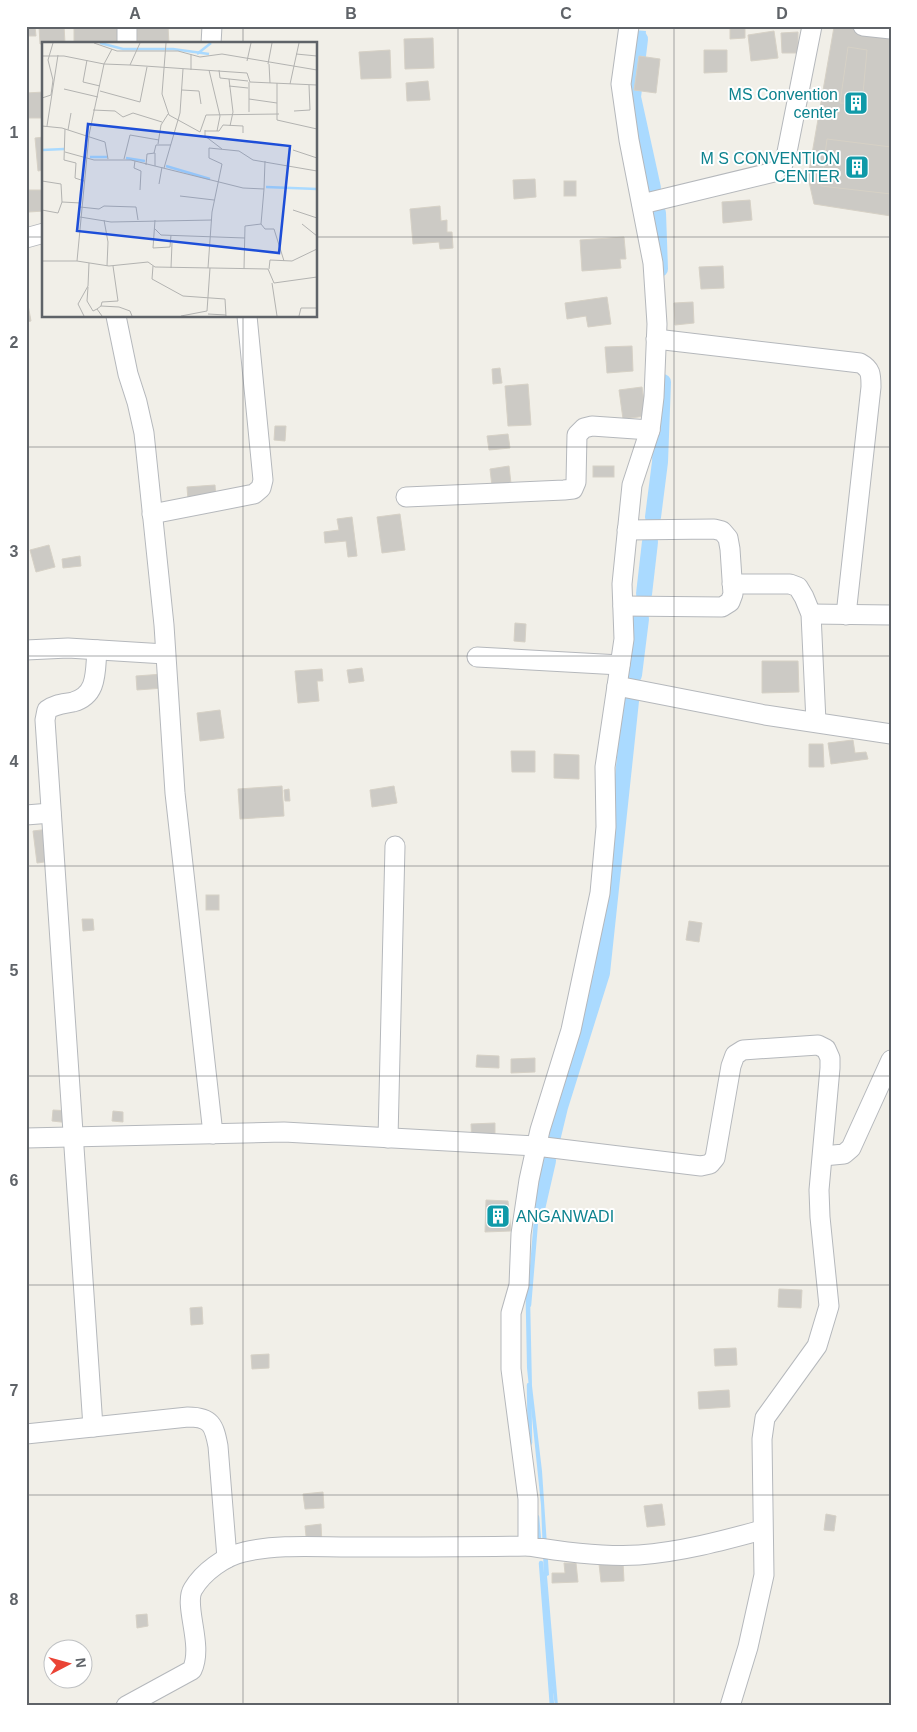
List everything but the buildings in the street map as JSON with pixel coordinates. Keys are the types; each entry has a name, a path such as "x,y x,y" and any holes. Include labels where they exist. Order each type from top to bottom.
{"street":[{"path":"127,26 127,42"},
{"path":"211,42 212,26"},
{"path":"528,1546 528,1498 511,1369 511,1313 519,1285 521,1234 536,1146 572,1030 600,893 606,827 605,767 624,639 622,584 627,530 632,485 650,430 654,397 656,339 654,263 629,140 621,84 629,26"},
{"path":"642,204 774,172 783,164 812,26"},
{"path":"863,26 891,28"},
{"path":"26,238 42,234"},
{"path":"116,318 128,374 138,402 144,433 164,625 175,793 213,1134"},
{"path":"152,514 254,494 261,488 263,480 247,318"},
{"path":"656,339 860,363 867,367 871,375 871,386 846,615"},
{"path":"406,497 573,489 576,482 577,436 584,428 592,426 650,430"},
{"path":"623,606 722,607 730,602 733,594 728,538 722,530 627,530"},
{"path":"732,584 790,584 798,587 811,614 816,722"},
{"path":"811,614 891,616"},
{"path":"26,650 61,648 165,654"},
{"path":"94,1427 45,720 47,710 54,705 73,702 85,697 92,690 98,650"},
{"path":"477,657 620,666"},
{"path":"617,686 765,715 891,734"},
{"path":"26,802 50,806"},
{"path":"26,816 50,806"},
{"path":"388,1138 395,846"},
{"path":"26,1138 284,1132 536,1146 691,1166 710,1164 715,1158 731,1066 735,1055 743,1050 818,1045 826,1049 830,1063 823,1156 818,1190 829,1306 817,1346 766,1418 762,1440 764,1575 748,1647 730,1706"},
{"path":"823,1156 844,1154 851,1148 891,1060"},
{"path":"26,1434 199,1417 207,1420 214,1427 218,1446 227,1558"},
{"path":"126,1706 192,1670 196,1662 197,1652 190,1601 191,1590 200,1578 227,1558 244,1552 285,1547 528,1546 576,1552 637,1555 712,1543 762,1530"}],"water":[{"path":"634,30 646,31 643,62 633,59"},
{"path":"533,1206 529,1247 532,1386 542,1471 549,1575 547,1576 558,1706 555,1706 547,1651 541,1505 527,1368 525,1267"}],"waterway":[{"path":"640,39 633,97 653,188"},
{"path":"658,213 660,269"},
{"path":"653,517 660,462 663,382"},
{"path":"644,594 650,542"},
{"path":"634,675 641,619"},
{"path":"553,1136 560,1107 602,973 631,701"},
{"path":"537,1209 548,1161"},
{"path":"529,1305 537,1209"},
{"path":"529,1385 530,1443"},
{"path":"537,1517 539,1540"},
{"path":"541,1563 552,1706"}],"place":[{"name":"MS Convention center","path":"856,103"},
{"name":"M S CONVENTION CENTER","path":"857,167"},
{"name":"ANGANWADI","path":"498,1216"}]}
